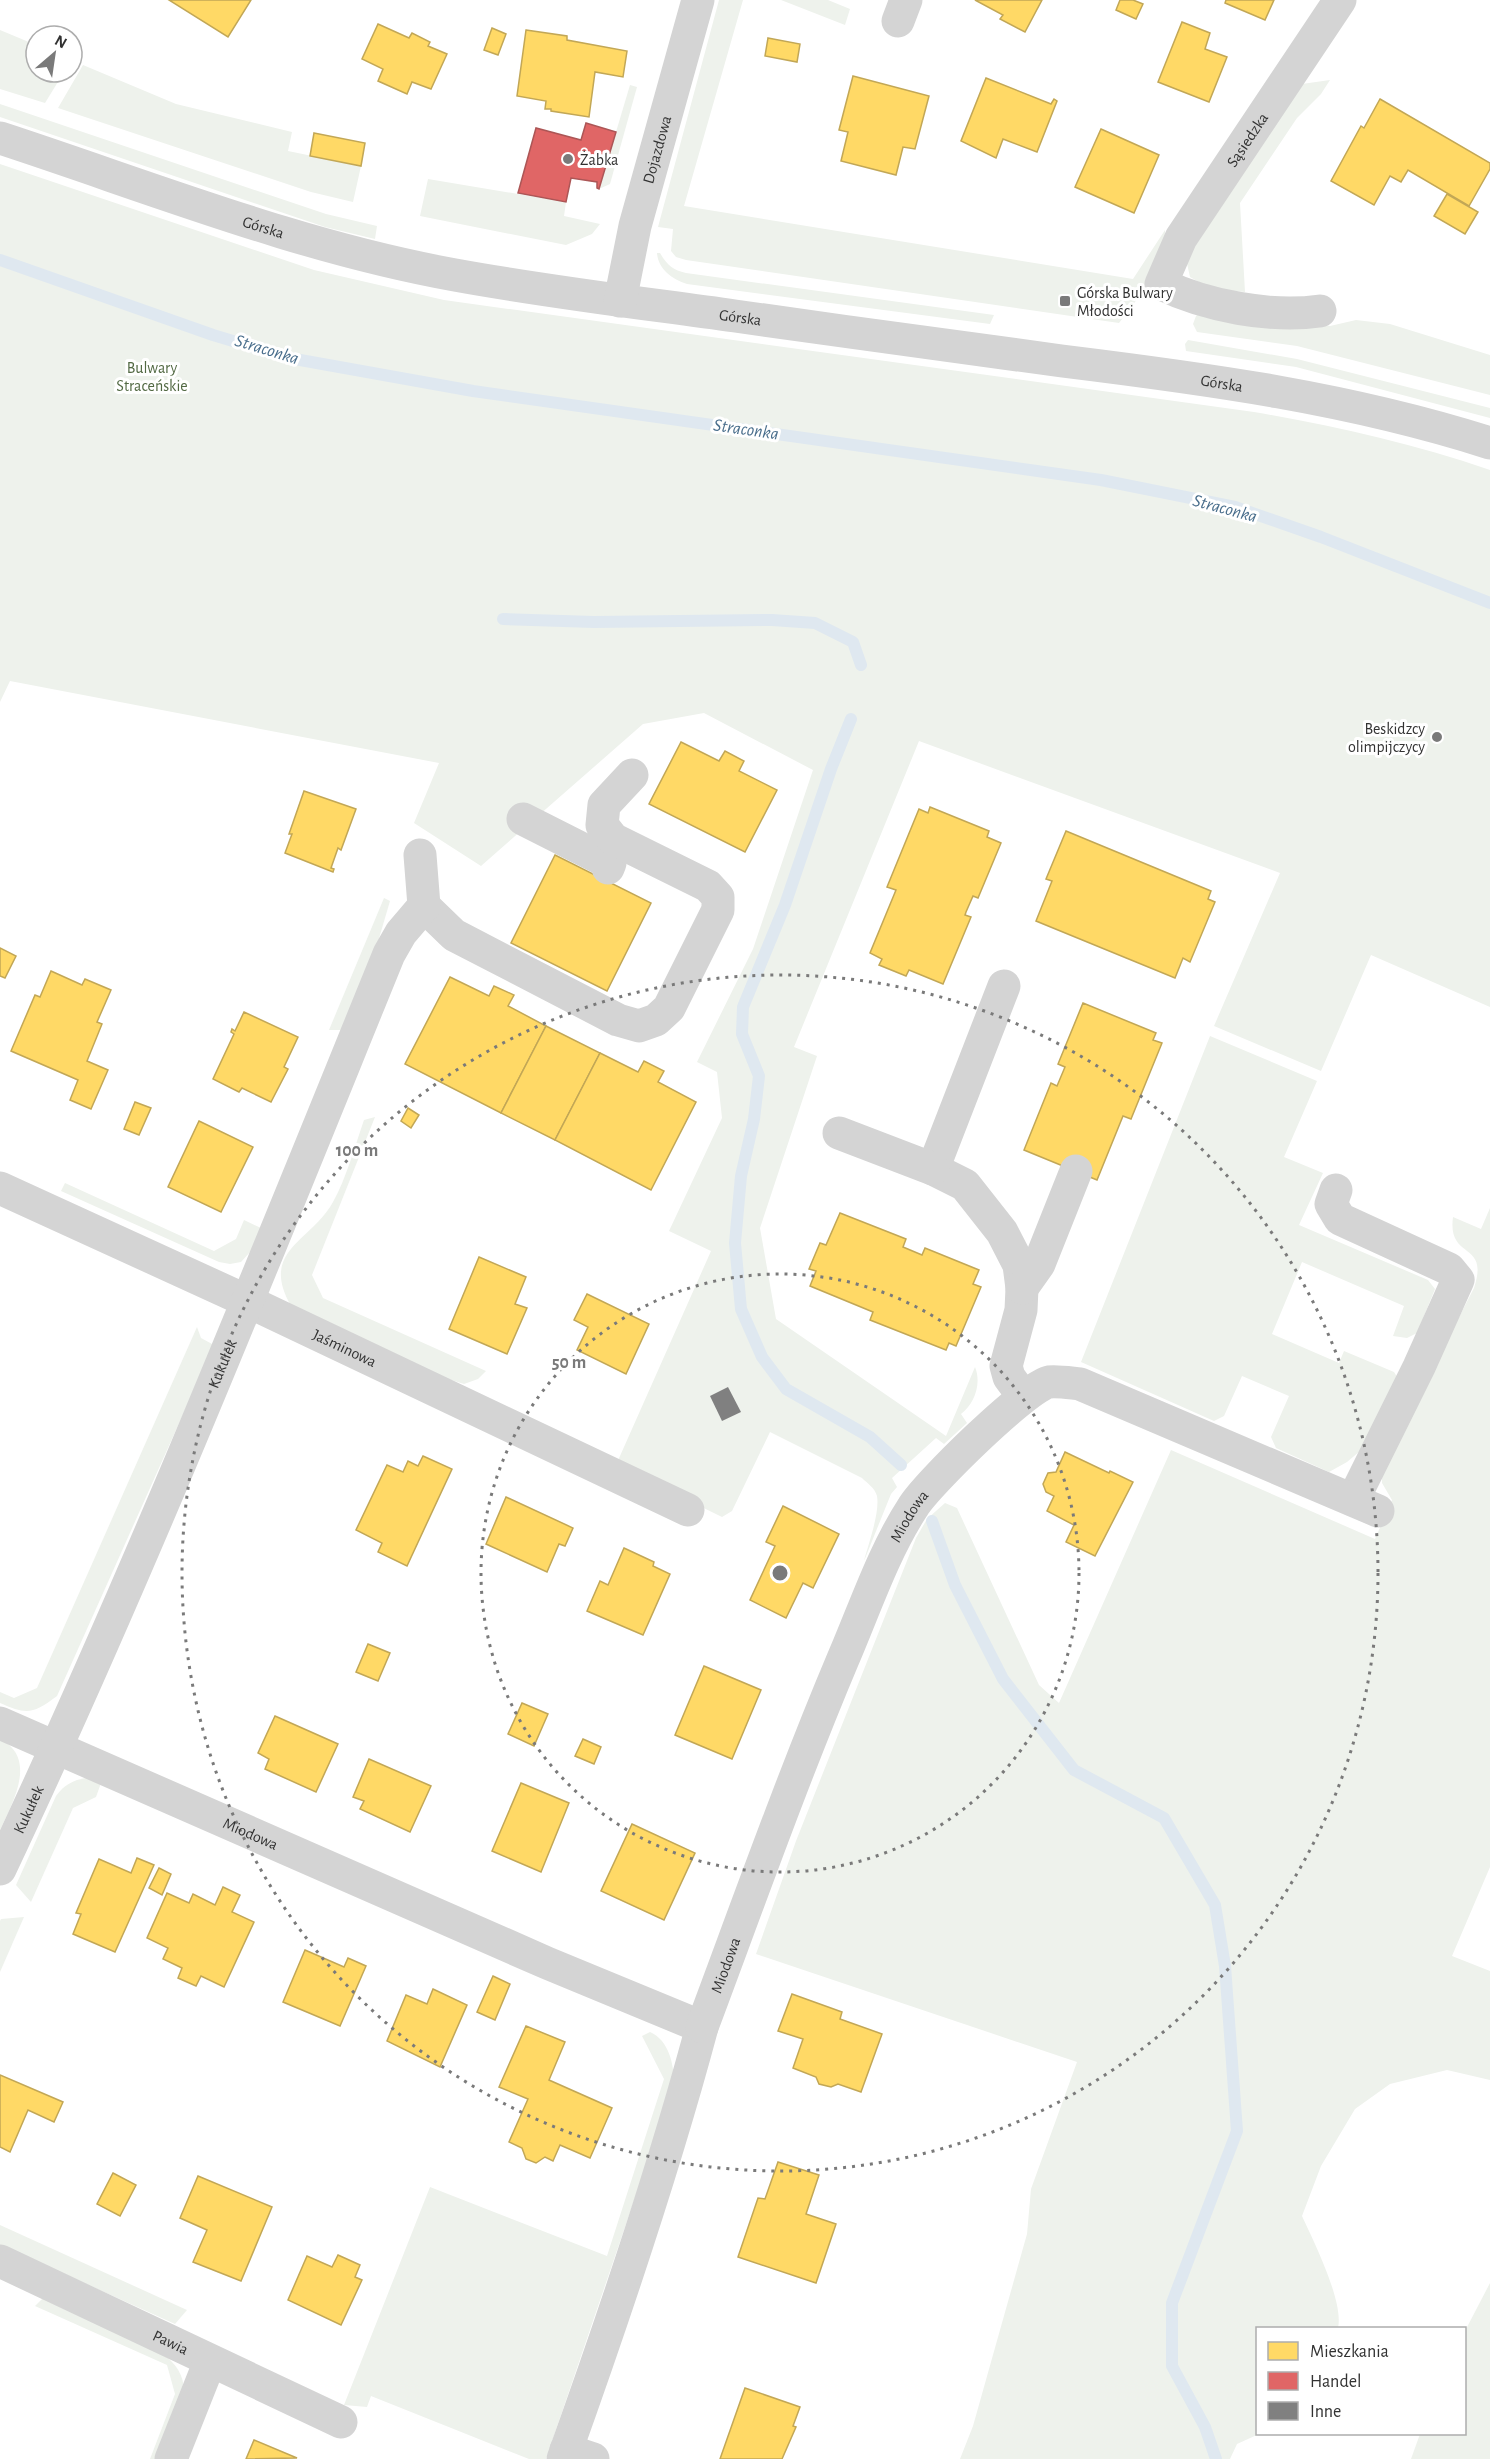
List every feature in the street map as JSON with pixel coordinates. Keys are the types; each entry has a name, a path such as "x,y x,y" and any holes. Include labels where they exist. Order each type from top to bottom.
{"street":[{"name":"Dojazdowa","path":"620,301 636,226 698,0"},
{"name":"Sąsiedzka","path":"1320,311 1300,314 1217,305 1186,296 1161,284 1181,238 1340,0"},
{"name":"Górska","path":"0,138 324,245 452,275 620,301 1162,372 1258,387 1365,409 1443,428 1490,443"},
{"path":"420,855 424,906 454,935 618,1020 639,1026 656,1020 669,1008 677,993 718,910 718,897 708,886 613,839 602,825 604,805 632,775"},
{"path":"523,819 610,862 608,868"},
{"name":"Kukułek","path":"0,1869 57,1748 247,1301 389,954 401,933 424,906"},
{"path":"933,1169 1004,986"},
{"path":"839,1133 933,1169 965,1185 1002,1232 1019,1265 1022,1288 1021,1310 1006,1366 1009,1377 1023,1396"},
{"path":"1022,1288 1039,1264 1076,1171"},
{"name":"Jaśminowa","path":"0,1188 247,1301 688,1510"},
{"name":"Miodowa","path":"574,2456 702,2027 774,1830 817,1722 884,1562 905,1519 930,1485 1023,1396 1048,1382 1080,1384 1366,1506 1419,1366 1458,1280 1449,1269 1340,1219 1331,1204 1336,1190"},
{"name":"Miodowa","path":"0,1723 547,1963 702,2027"},
{"name":"Pawia","path":"0,2261 341,2422"},
{"path":"171,2459 210,2361"}],"green space":[{"path":"719,0 743,0 684,206 1133,279 1165,230 1161,255 1143,291 1119,323 676,257 671,251 673,229 658,227"},
{"path":"781,0 828,0 850,9 845,25"},
{"path":"0,30 24,40 24,84 57,84 45,103 0,89"},
{"path":"84,65 176,104 292,132 288,151 361,166 353,202 311,192 58,108 72,84 84,84"},
{"path":"1330,80 1321,94 1297,118 1240,203 1245,292 1211,289 1190,277 1186,259 1302,84"},
{"path":"630,85 637,87 610,184 599,189"},
{"path":"0,104 326,214 377,226 375,239 325,227 0,117"},
{"name":"Bulwary Straceńskie","path":"0,164 314,270 444,300 1254,412 1373,436 1490,470 1490,1007 1371,955 1321,1071 1214,1026 1280,873 919,741 794,1047 817,1056 760,1228 776,1319 946,1436 975,1367 978,1380 976,1393 970,1405 961,1414 967,1423 944,1444 936,1438 892,1478 897,1487 891,1494 864,1561 877,1511 875,1491 862,1478 770,1432 732,1511 722,1517 616,1465 711,1251 669,1231 722,1118 717,1072 697,1062 753,949 813,770 704,713 643,724 481,866 414,823 439,763 10,681 0,702"},
{"path":"428,179 566,202 564,216 600,224 592,234 566,245 420,216"},
{"path":"657,253 660,253 671,266 686,273 994,315 990,324 687,284 663,269"},
{"path":"1205,309 1330,326 1356,320 1390,324 1490,355 1490,395 1297,346 1197,332 1193,324 1196,316"},
{"path":"1188,340 1297,359 1490,408 1490,418 1296,367 1186,351 1185,344"},
{"path":"384,898 390,901 365,986 344,1030 329,1030"},
{"path":"1210,1036 1317,1081 1284,1157 1323,1173 1299,1225 1428,1280 1435,1289 1417,1333 1407,1338 1393,1336 1404,1306 1302,1262 1272,1334 1339,1363 1344,1351 1394,1372 1401,1383 1366,1446 1347,1462 1329,1472 1276,1448 1271,1437 1289,1396 1242,1376 1224,1416 1214,1421 1081,1362"},
{"path":"375,1117 312,1275 323,1298 486,1371 478,1379 464,1384 426,1372 291,1306 283,1287 281,1272 284,1259 324,1216 333,1202 346,1173 364,1120"},
{"path":"65,1183 214,1251 236,1239 244,1220 261,1228 251,1251 241,1262 230,1264 219,1262 61,1191"},
{"path":"1490,1208 1490,1867 1452,1956 1490,1971 1490,2080 1447,2070 1390,2084 1355,2109 1321,2166 1302,2216 1337,2303 1338,2327 1256,2327 1257,2435 1237,2444 1230,2459 960,2459 973,2426 1027,2234 1031,2189 1077,2062 756,1954 796,1841 916,1538 927,1519 945,1503 957,1508 1039,1685 1059,1703 1171,1450 1375,1539 1392,1500 1382,1483 1382,1467 1474,1288 1477,1263 1456,1240 1453,1231 1453,1217 1481,1229"},
{"path":"197,1327 201,1338 214,1345 57,1696 30,1711 0,1703 0,1692 14,1698 37,1688"},
{"path":"0,1739 11,1747 18,1757 20,1769 16,1794 0,1830"},
{"path":"86,1778 101,1783 96,1797 73,1808 31,1902 16,1885 56,1796 69,1784"},
{"path":"24,1917 0,1972 0,1921 1,1919"},
{"path":"650,2032 666,2047 673,2069 674,2083 546,2459 529,2459 371,2396 367,2407 344,2405 430,2187 607,2256 664,2079 642,2036"},
{"path":"0,2225 187,2310 175,2324 0,2245"},
{"path":"1490,2283 1490,2459 1411,2459 1420,2435 1466,2435 1466,2329"},
{"path":"45,2296 163,2353 175,2366 183,2380 184,2392 160,2459 150,2459 175,2394 167,2365 35,2306"}],"building: Mieszkania":[{"path":"169,0 251,0 228,37"},
{"path":"975,0 1042,0 1025,32 1000,19 1003,15"},
{"path":"1120,0 1133,0 1143,4 1136,19 1116,10"},
{"path":"1226,0 1274,0 1265,20 1225,3"},
{"path":"1182,22 1210,33 1205,49 1227,57 1209,102 1158,82"},
{"path":"378,24 409,38 412,33 430,42 428,46 447,54 431,89 412,82 407,94 378,81 383,69 362,59"},
{"path":"492,28 506,34 498,55 484,50"},
{"path":"526,30 567,36 567,40 627,51 623,77 595,72 589,117 551,111 551,109 545,109 546,101 517,96"},
{"path":"768,38 800,44 797,62 765,56"},
{"path":"853,76 929,96 915,149 903,147 896,175 841,161 848,132 839,130"},
{"path":"986,78 1051,104 1054,99 1057,101 1037,152 1003,139 996,158 961,141"},
{"path":"1380,99 1490,163 1490,169 1469,206 1408,170 1401,182 1390,176 1374,205 1331,181 1361,126 1364,128"},
{"path":"1101,129 1159,155 1134,213 1075,187"},
{"path":"314,133 365,143 361,166 310,156"},
{"path":"1447,194 1478,212 1465,234 1434,216"},
{"path":"681,742 719,761 725,751 744,761 739,771 777,790 745,852 649,804"},
{"path":"304,791 356,809 341,850 338,848 331,868 334,869 333,872 285,853"},
{"path":"930,807 989,831 987,837 1001,843 978,898 973,896 966,912 965,915 971,917 943,984 909,970 906,976 879,965 882,959 870,953 896,890 887,887 919,809 928,813"},
{"path":"1066,831 1211,891 1208,899 1215,902 1190,962 1183,958 1175,978 1036,921 1052,881 1046,879"},
{"path":"555,855 651,903 607,991 511,943"},
{"path":"0,948 16,956 5,978 0,976"},
{"path":"51,971 82,985 85,979 111,990 97,1022 102,1024 87,1061 108,1070 91,1109 70,1100 78,1080 11,1051 35,995 40,997"},
{"path":"450,977 489,996 494,986 514,995 508,1006 546,1026 501,1113 405,1064"},
{"path":"1083,1003 1156,1033 1153,1040 1162,1043 1131,1119 1123,1116 1097,1180 1024,1150 1051,1083 1057,1086 1065,1067 1058,1064"},
{"path":"244,1012 298,1037 284,1067 288,1069 271,1102 242,1088 239,1092 213,1079 234,1034 231,1032 232,1029 235,1031"},
{"path":"546,1026 600,1053 555,1140 501,1113"},
{"path":"600,1053 638,1072 644,1061 664,1071 658,1082 696,1102 651,1190 555,1140"},
{"path":"135,1102 151,1108 139,1135 124,1129"},
{"path":"408,1108 419,1115 411,1128 401,1121"},
{"path":"199,1121 253,1147 221,1212 168,1187"},
{"path":"840,1213 906,1239 903,1247 922,1255 925,1248 979,1270 973,1284 981,1287 956,1346 949,1343 946,1350 870,1320 873,1312 810,1286 816,1271 809,1269 820,1243 826,1245"},
{"path":"479,1257 526,1277 515,1304 527,1308 507,1354 449,1329"},
{"path":"587,1294 649,1324 626,1374 577,1350 588,1327 574,1320"},
{"path":"1065,1452 1133,1482 1095,1556 1066,1542 1074,1525 1047,1511 1054,1496 1046,1492 1043,1484 1048,1473 1056,1472"},
{"path":"423,1456 452,1469 407,1566 378,1552 382,1543 356,1530 387,1465 403,1472 408,1461 418,1466"},
{"path":"506,1497 573,1528 565,1546 559,1544 547,1572 486,1544"},
{"path":"783,1506 839,1534 813,1588 803,1583 786,1618 750,1600 775,1546 766,1542"},
{"path":"624,1548 654,1562 653,1566 670,1574 643,1635 587,1611 600,1581 608,1585"},
{"path":"368,1644 390,1653 378,1681 356,1672"},
{"path":"704,1666 761,1690 732,1759 675,1735"},
{"path":"522,1703 548,1714 534,1746 508,1734"},
{"path":"275,1716 338,1744 316,1792 265,1769 269,1759 258,1753"},
{"path":"583,1739 601,1747 594,1764 575,1756"},
{"path":"369,1759 431,1786 410,1832 360,1809 364,1801 353,1797"},
{"path":"521,1783 569,1803 541,1872 492,1851"},
{"path":"632,1824 695,1853 664,1920 601,1891"},
{"path":"137,1858 154,1865 115,1952 73,1934 81,1914 76,1913 99,1859 131,1873"},
{"path":"159,1868 171,1874 162,1895 149,1888"},
{"path":"223,1887 240,1895 232,1912 254,1922 224,1987 201,1976 196,1986 178,1978 182,1968 163,1959 168,1948 147,1938 167,1893 189,1903 193,1894 215,1905"},
{"path":"305,1950 344,1967 348,1958 366,1966 340,2026 283,2002"},
{"path":"493,1976 510,1984 495,2020 477,2012"},
{"path":"433,1989 467,2005 440,2067 387,2041 406,1995 427,2004"},
{"path":"792,1994 842,2012 840,2019 882,2034 861,2092 838,2084 831,2087 819,2084 816,2077 793,2068 803,2039 778,2031"},
{"path":"526,2026 565,2042 549,2080 612,2108 590,2158 560,2145 553,2161 545,2157 536,2163 526,2159 522,2148 509,2142 528,2099 499,2087"},
{"path":"0,2075 63,2102 54,2122 28,2110 10,2152 0,2147"},
{"path":"778,2162 819,2175 806,2214 836,2224 816,2283 738,2257 758,2198 765,2199"},
{"path":"113,2173 136,2185 120,2216 97,2204"},
{"path":"198,2176 272,2207 241,2281 193,2262 207,2230 180,2218"},
{"path":"338,2255 360,2265 355,2277 362,2280 341,2325 288,2300 307,2256 332,2267"},
{"path":"745,2388 800,2407 793,2426 796,2427 782,2459 720,2459"},
{"path":"254,2440 297,2458 246,2459"}],"building: Handel":[{"name":"Żabka","path":"586,123 616,132 599,189 597,182 571,178 566,202 518,193 536,128 581,140"}],"building: Inne":[{"path":"728,1387 741,1412 722,1421 710,1396"}],"waterway":[{"name":"Straconka","path":"0,260 213,335 289,358 473,391 1101,480 1235,507 1321,537 1490,603"},
{"path":"503,619 594,622 772,620 815,623 853,642 861,665"},
{"path":"851,719 831,769 785,905 743,1007 742,1034 759,1076 754,1119 741,1176 735,1243 741,1309 762,1357 786,1389 870,1437 901,1465"},
{"path":"932,1521 955,1585 1003,1679 1074,1770 1164,1818 1215,1905 1225,1966 1237,2131 1172,2303 1172,2366 1205,2427 1216,2459"}],"place":[{"name":"Żabka","path":"568,159"},
{"name":"Górska Bulwary Młodości","path":"1065,301"},
{"name":"Beskidzcy olimpijczycy","path":"1437,737"}]}
